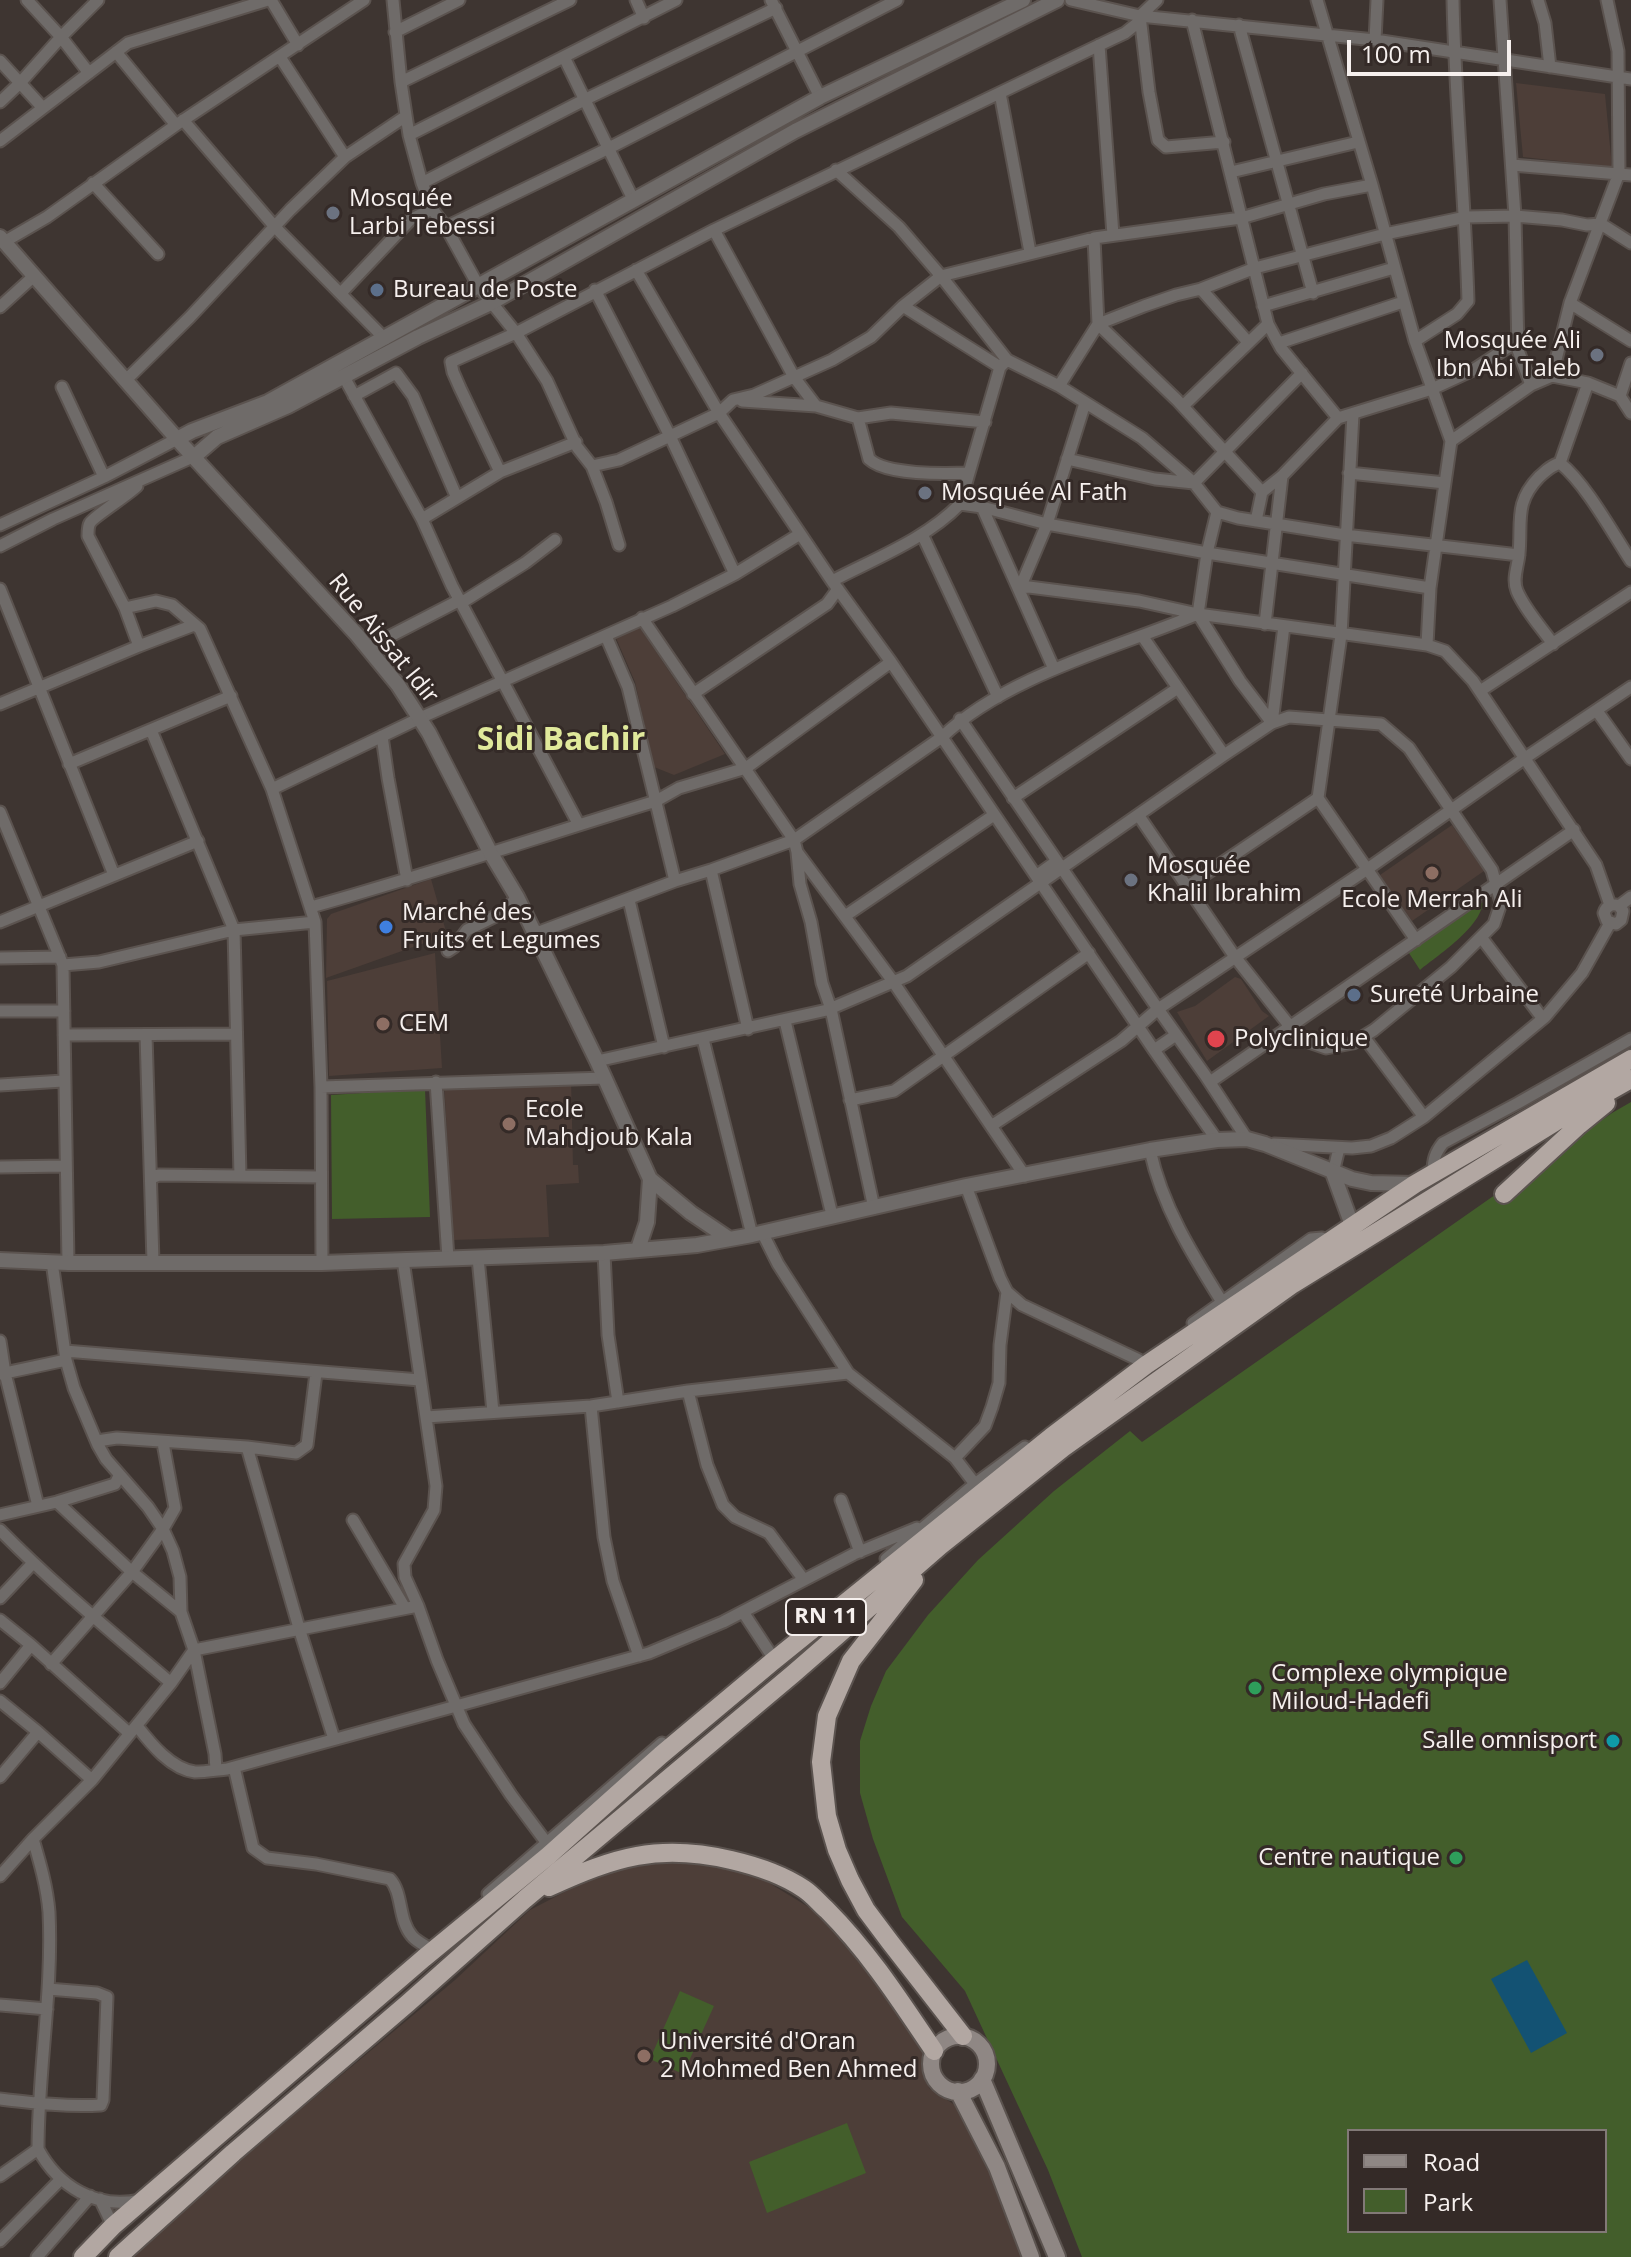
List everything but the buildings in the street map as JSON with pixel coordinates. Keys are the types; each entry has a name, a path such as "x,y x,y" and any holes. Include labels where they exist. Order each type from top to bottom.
{"highway":[{"name":"RN 11","path":"83,2257 113,2226 426,1953 548,1856 772,1662 1051,1437 1146,1365 1352,1225 1433,1173 1631,1059"},
{"name":"RN 11","path":"118,2257 525,1899 940,1546 1063,1448 1293,1284 1555,1122 1631,1079"},
{"path":"1504,1194 1579,1125 1631,1086"},
{"path":"940,1546 851,1661 827,1716 821,1762 827,1816 850,1880 866,1910 963,2036"},
{"path":"525,1899 596,1865 647,1853 698,1852 754,1865 806,1891 837,1921 870,1958 934,2051"}],"main road":[{"path":"963,2036 976,2042 985,2053 987,2066 982,2079 971,2088 958,2091 945,2087 935,2078 931,2064 934,2051 943,2040 963,2036"},
{"path":"982,2079 1057,2257"},
{"path":"958,2091 997,2167 1031,2257"}],"street":[{"path":"27,0 89,73"},
{"path":"0,102 98,0"},
{"path":"0,141 128,43 270,0 298,45"},
{"path":"2,240 47,217 179,122 364,0"},
{"path":"393,0 409,135 432,209 446,227 479,287 516,333 547,381 576,442 592,466 619,545"},
{"path":"395,32 459,0"},
{"path":"401,82 570,0"},
{"path":"636,0 644,18"},
{"path":"409,135 676,0"},
{"path":"446,227 609,148 897,0"},
{"path":"0,525 104,477 192,431 268,402 820,97 1023,0"},
{"path":"0,546 195,456 217,437 288,406 418,337 491,303 795,131 1057,0"},
{"path":"1071,0 1140,18 1192,20 1375,40 1625,78"},
{"path":"500,472 451,364 836,170 1125,33 1157,0"},
{"path":"1317,0 1403,302 1451,441 1430,588 1427,645"},
{"path":"1375,40 1377,0"},
{"path":"1415,341 1457,314 1468,301 1453,0"},
{"path":"1500,0 1515,216 1518,350 1531,385"},
{"path":"1538,0 1545,23 1550,67"},
{"path":"1552,376 1570,303 1601,224 1625,174 1625,78 1607,0"},
{"path":"422,183 774,4 820,97"},
{"path":"1140,18 1158,140 1166,147 1224,142"},
{"path":"1192,20 1268,324 1279,343 1338,418"},
{"path":"1239,25 1313,293"},
{"path":"1099,45 1113,235"},
{"path":"116,52 275,227 385,339"},
{"path":"280,57 345,157"},
{"path":"564,57 633,199"},
{"path":"0,61 43,108"},
{"path":"1000,93 1030,252"},
{"path":"126,380 345,157 406,116"},
{"path":"1231,172 1358,142"},
{"path":"1512,165 1625,174"},
{"path":"836,170 899,227 941,276 1003,364"},
{"path":"93,183 158,254"},
{"path":"592,466 619,460 719,413 733,400 754,395 832,360 871,337 941,276 1094,238 1241,218 1324,194 1372,185"},
{"path":"342,292 410,220 432,209"},
{"path":"1098,324 1255,268 1385,234 1466,217 1515,216 1601,224 1631,243"},
{"path":"714,230 794,377 816,406"},
{"path":"1059,386 1098,324 1094,238"},
{"name":"Rue Aissat Idir","path":"2,240 398,685 420,718 517,897 650,1179"},
{"path":"1263,306 1394,268"},
{"path":"636,270 719,413 1217,1140"},
{"path":"0,307 34,276"},
{"path":"1201,289 1248,342"},
{"path":"595,290 670,436 735,574"},
{"path":"1279,343 1403,302"},
{"path":"1570,303 1631,341"},
{"path":"903,306 1003,364 1059,386 1142,438 1194,483 1217,512 1345,535 1519,555"},
{"path":"1098,324 1183,406 1262,492"},
{"path":"1183,406 1268,324"},
{"path":"1256,521 1262,492 1282,476 1338,418 1432,389 1473,370 1519,340"},
{"path":"1620,396 1631,363"},
{"path":"693,694 827,604 835,585 945,520 960,504 1003,364"},
{"path":"354,396 396,373 413,396 457,498"},
{"path":"1194,483 1302,373"},
{"path":"1451,441 1531,385 1552,376 1588,383 1620,396 1631,413"},
{"path":"344,377 422,519 460,602 579,825"},
{"path":"1560,463 1588,383"},
{"path":"62,387 104,477"},
{"path":"733,400 816,406 858,418 891,413 985,422"},
{"path":"1020,588 1047,524 1085,403"},
{"path":"1353,414 1341,635 1318,798 1416,940"},
{"path":"858,418 869,459 874,464 887,469 968,473"},
{"path":"422,519 500,472 576,442"},
{"path":"1067,459 1155,479 1194,483"},
{"path":"1553,644 1517,592 1515,574 1519,555 1520,512 1527,490 1551,466 1560,463"},
{"path":"1560,463 1579,484 1631,561"},
{"path":"1349,473 1445,483"},
{"path":"1265,624 1282,476"},
{"path":"139,646 125,608 88,536 89,524 95,517 131,493 143,480"},
{"path":"960,504 1047,524 1207,553 1430,588"},
{"path":"982,507 1054,669"},
{"path":"1217,512 1198,614 1240,681 1272,723"},
{"path":"272,789 420,718 672,606 735,574 800,534"},
{"path":"922,534 998,697"},
{"path":"367,648 460,602 525,563 555,540"},
{"path":"1020,588 1139,601 1198,614 1427,645 1445,651 1480,691 1596,865 1614,906 1623,911 1623,918 1610,923 1582,973 1545,1017 1424,1117 1391,1138 1371,1146 1339,1148 1265,1144"},
{"path":"0,589 114,875"},
{"path":"1480,691 1631,592"},
{"path":"125,608 156,601 172,605 200,629 272,789 311,907 315,922 321,1087 322,1263"},
{"path":"534,934 675,881 795,846 942,737 960,719 998,697 1054,669 1198,614"},
{"path":"642,618 746,768 795,846 894,982 1025,1176"},
{"path":"0,704 194,625"},
{"path":"1272,723 1284,626"},
{"path":"606,636 628,687 675,881"},
{"path":"1143,637 1224,755"},
{"path":"311,907 656,801 679,788 746,768 891,662"},
{"path":"991,1126 1121,1041 1158,1009 1631,687"},
{"path":"1013,798 1178,688"},
{"path":"69,764 231,696"},
{"path":"1597,711 1631,759"},
{"path":"597,1061 831,1009 907,976 1059,865 1139,816 1272,723 1289,717 1381,724 1409,748 1492,870 1501,903 1499,915 1494,924 1440,976 1374,1030 1353,1043 1326,1048 1300,1039 1235,957 1139,816"},
{"path":"960,719 1247,1139"},
{"path":"151,730 234,930 240,1176"},
{"path":"382,736 407,880"},
{"path":"1188,886 1318,798"},
{"path":"0,812 61,961 68,1263"},
{"path":"845,916 994,815"},
{"path":"1210,1082 1574,830"},
{"path":"0,922 198,841"},
{"path":"795,846 800,884 874,1208"},
{"path":"711,870 748,1029"},
{"path":"448,951 467,930 504,912 517,897"},
{"path":"1614,906 1631,897"},
{"path":"629,900 664,1047"},
{"path":"0,958 99,962 234,930 315,922"},
{"path":"1481,937 1540,1015"},
{"path":"850,1100 894,1091 1089,953"},
{"path":"0,1011 64,1011"},
{"path":"785,1021 832,1215"},
{"path":"64,1035 235,1034"},
{"path":"146,1035 153,1262"},
{"path":"1154,1050 1176,1035"},
{"path":"1364,1037 1424,1117"},
{"path":"703,1039 757,1233 848,1373 955,1458 975,1484"},
{"path":"1433,1173 1436,1151 1443,1143 1631,1039"},
{"path":"321,1087 605,1078"},
{"path":"0,1085 63,1081"},
{"path":"436,1082 448,1258"},
{"path":"0,1260 322,1263 604,1253 697,1245 966,1186 1217,1140 1247,1139 1265,1144 1333,1173 1371,1183 1415,1184"},
{"path":"1339,1148 1333,1173 1352,1225"},
{"path":"1150,1150 1156,1177 1171,1213 1191,1254 1222,1302"},
{"path":"0,1167 65,1166"},
{"path":"151,1178 159,1175 321,1177"},
{"path":"650,1179 728,1238"},
{"path":"638,1249 647,1222 650,1179"},
{"path":"966,1186 1007,1292 1022,1305 1139,1360"},
{"path":"234,1767 253,1848 267,1858 390,1879 396,1885 401,1913 411,1936 426,1953 546,1842 975,1484 1139,1360 1311,1239 1329,1242"},
{"path":"604,1253 608,1335 618,1402"},
{"path":"478,1258 493,1412"},
{"path":"403,1260 436,1496 434,1510 403,1570 456,1706 474,1740 546,1842"},
{"path":"52,1262 65,1356 74,1388 106,1459 148,1507 173,1551 180,1577 181,1612 194,1650 216,1770"},
{"path":"955,1458 985,1426 992,1407 999,1383 1007,1292"},
{"path":"0,1341 3,1374 38,1506"},
{"path":"3,1374 65,1356 420,1380"},
{"path":"97,1441 117,1438 296,1453 307,1445 316,1373"},
{"path":"426,1417 591,1406 688,1391 848,1373"},
{"path":"688,1391 707,1465 723,1505 735,1517 769,1533 804,1580"},
{"path":"591,1406 604,1537 613,1581 639,1656"},
{"path":"51,1664 132,1572 175,1508 163,1443"},
{"path":"247,1447 334,1739"},
{"path":"0,1515 115,1484 119,1476"},
{"path":"841,1500 860,1552"},
{"path":"57,1502 132,1572 181,1612"},
{"path":"353,1520 405,1608"},
{"path":"0,1620 147,1739 178,1768 196,1772 216,1770 639,1656 723,1622 860,1552 928,1523"},
{"path":"0,1530 92,1616 171,1683"},
{"path":"0,1598 33,1563"},
{"path":"0,1876 92,1780 194,1650 418,1606"},
{"path":"743,1612 770,1653"},
{"path":"0,1683 31,1645"},
{"path":"0,1701 92,1780"},
{"path":"0,1777 38,1732"},
{"path":"33,1839 48,1900 48,1989 38,2149 60,2180 95,2198 118,2203 147,2198"},
{"path":"0,2099 39,2104 101,2105 107,1997 97,1993 48,1989"},
{"path":"0,2005 47,2009"},
{"path":"3,2171 38,2149"},
{"path":"0,2220 5,2237 60,2180"},
{"path":"95,2198 113,2226"},
{"path":"37,2257 95,2198"}],"shaded area":[{"path":"1516,83 1605,94 1612,167 1523,157"},
{"path":"632,623 640,628 725,754 674,775 654,767 635,682 616,638 616,630"},
{"name":"Ecole Merrah Ali","path":"1452,825 1484,871 1412,921 1380,875"},
{"name":"Marché des Fruits et Legumes","path":"431,879 447,935 326,978 327,919 331,914"},
{"name":"CEM","path":"435,953 442,1068 329,1076 327,981"},
{"name":"Polyclinique","path":"1235,977 1241,979 1262,1011 1269,1016 1207,1061 1177,1012 1195,1006"},
{"name":"Ecole Mahdjoub Kala","path":"571,1078 573,1165 578,1165 579,1183 546,1185 549,1237 453,1240 444,1082"},
{"name":"Université d'Oran 2 Mohmed Ben Ahmed","path":"662,1861 709,1863 766,1881 815,1911 884,1978 921,2032 929,2088 970,2115 1032,2257 132,2257 227,2171 455,1980 530,1910 597,1875"}],"green space":[{"path":"1483,896 1478,917 1470,928 1420,970 1407,950"},
{"path":"425,1089 430,1217 332,1219 331,1095"},
{"name":"Complexe olympique Miloud-Hadefi","path":"1631,1102 1631,2257 1082,2257 1048,2170 965,1991 902,1917 873,1839 860,1793 860,1741 886,1671 928,1615 978,1560 1054,1491 1130,1431 1142,1442"},
{"path":"680,1991 714,2006 683,2074 650,2059"},
{"path":"847,2123 866,2173 767,2213 749,2162"}],"water":[{"path":"1527,1960 1567,2033 1531,2053 1491,1979"}],"place":[{"name":"Mosquée Larbi Tebessi","path":"333,213"},
{"name":"Bureau de Poste","path":"377,290"},
{"name":"Mosquée Ali Ibn Abi Taleb","path":"1597,355"},
{"name":"Mosquée Al Fath","path":"925,493"},
{"name":"Ecole Merrah Ali","path":"1432,873"},
{"name":"Mosquée Khalil Ibrahim","path":"1131,880"},
{"name":"Marché des Fruits et Legumes","path":"386,927"},
{"name":"Sureté Urbaine","path":"1354,995"},
{"name":"CEM","path":"383,1024"},
{"name":"Polyclinique","path":"1216,1039"},
{"name":"Ecole Mahdjoub Kala","path":"509,1124"},
{"name":"Complexe olympique Miloud-Hadefi","path":"1255,1688"},
{"name":"Salle omnisport","path":"1613,1741"},
{"name":"Centre nautique","path":"1456,1858"},
{"name":"Université d'Oran 2 Mohmed Ben Ahmed","path":"644,2056"}],"district":[{"name":"Sidi Bachir","path":"561,741"}]}
